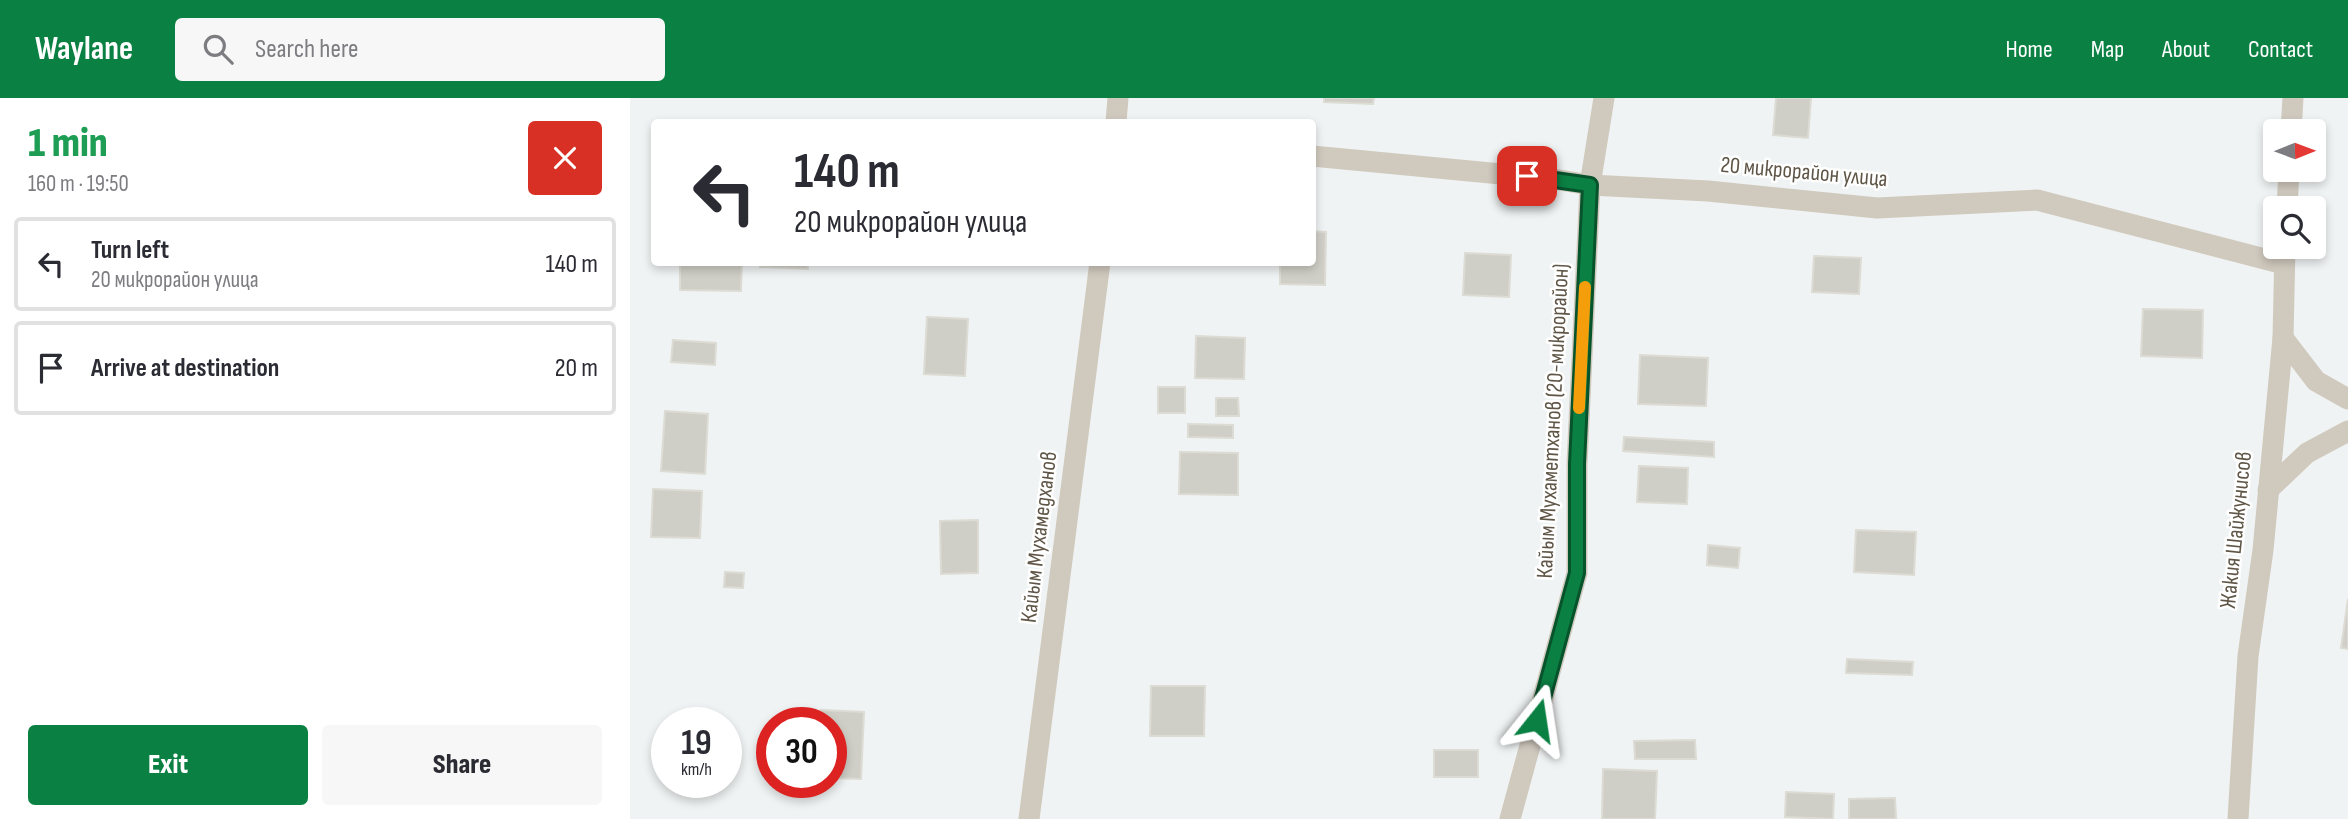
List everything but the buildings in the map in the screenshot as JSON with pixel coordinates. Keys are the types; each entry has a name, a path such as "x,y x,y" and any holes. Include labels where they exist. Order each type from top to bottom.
{"street":[{"path":"1116,119 1118,98"},
{"path":"1590,185 1604,98"},
{"path":"2292,119 2293,98"},
{"name":"20 микрорайон улица","path":"1316,156 1554,178 1590,185 1708,191 1877,208 2037,200 2263,251"},
{"name":"Кайым Мухаметханов (20-микрорайон)","path":"1510,819 1577,573 1577,464 1590,185"},
{"name":"Жакия Шайжунисов","path":"2238,819 2248,656 2283,338 2284,259"},
{"name":"Кайым Мухамедханов","path":"1030,819 1099,266"},
{"path":"2283,338 2316,381 2348,399"},
{"path":"2268,490 2308,453 2348,431"}],"slow traffic":[{"path":"1579,408 1585,287"}],"route":[{"path":"1527,176 1590,185 1577,464 1577,573 1537,720"}]}
